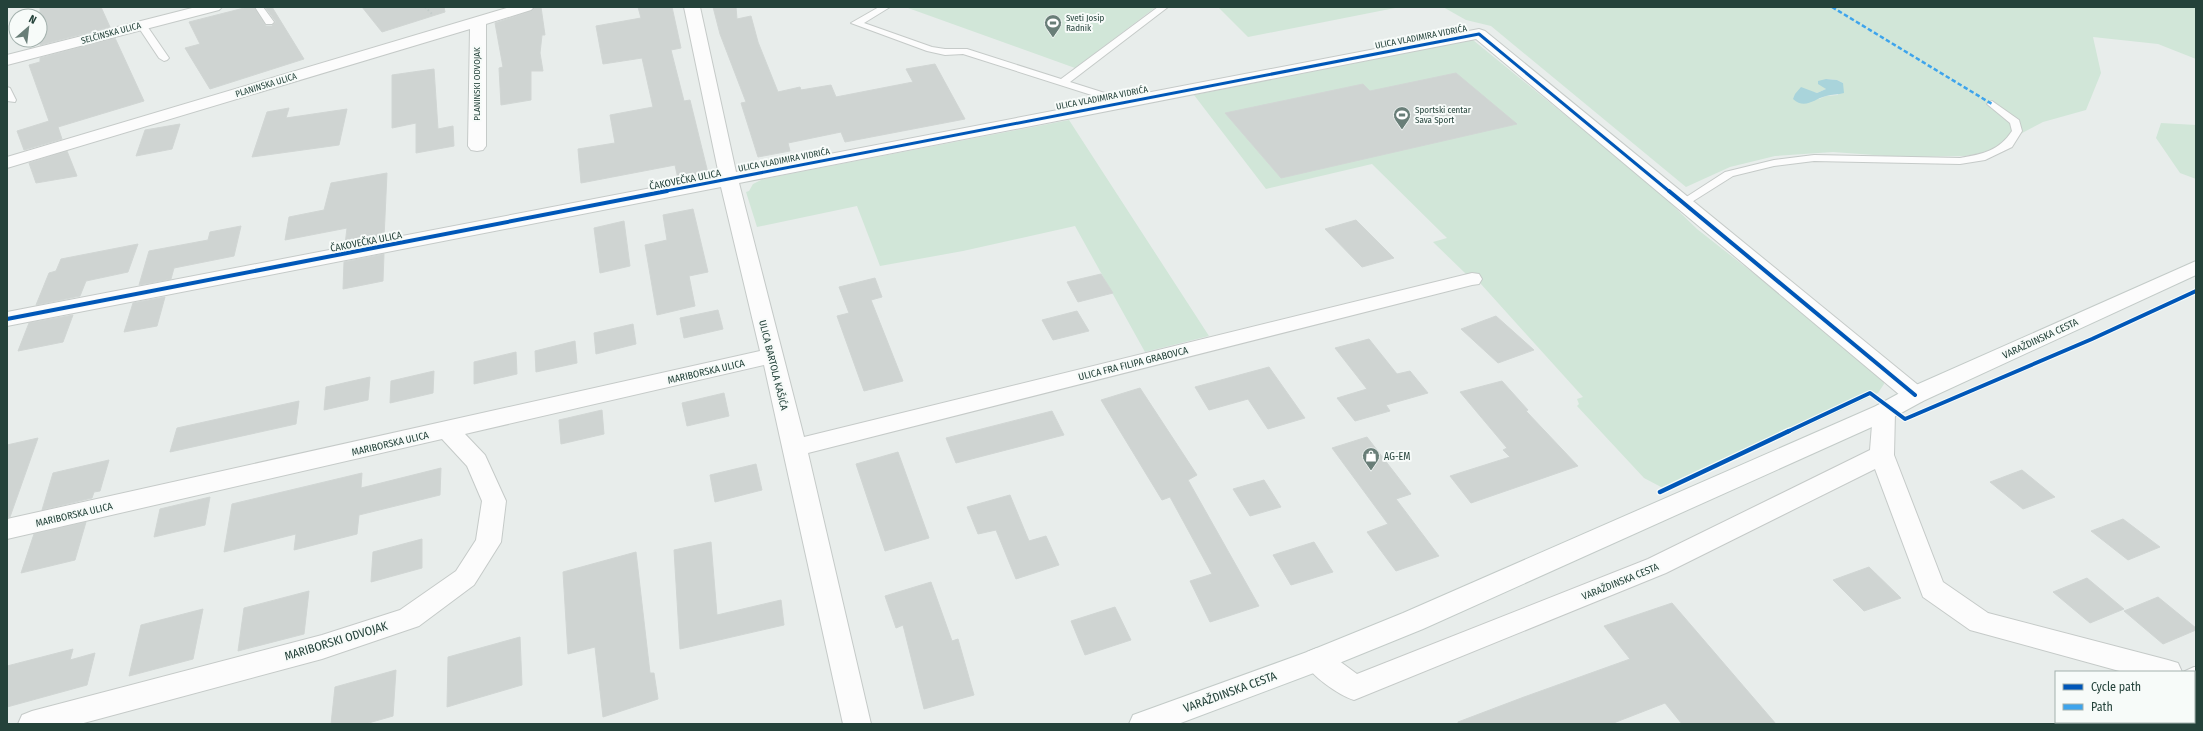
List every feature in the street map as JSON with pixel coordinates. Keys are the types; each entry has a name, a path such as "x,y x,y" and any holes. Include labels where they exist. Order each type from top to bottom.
{"street":[{"name":"SELČINSKA ULICA","path":"7,60 142,25 178,11 214,7"},
{"name":"PLANINSKA ULICA","path":"7,163 526,7"},
{"name":"ULICA BARTOLA KAŠIĆA","path":"692,7 729,179 794,448 857,724"},
{"name":"PLANINSKI ODVOJAK","path":"477,146 478,21"},
{"name":"ULICA VLADIMIRA VIDRIĆA","path":"729,179 1479,34 1683,203"},
{"name":"ČAKOVEČKA ULICA","path":"7,319 729,179"},
{"path":"1683,203 1915,396"},
{"name":"VARAŽDINSKA CESTA","path":"1143,724 1317,660 1413,621 1884,412 1915,396 2196,267"},
{"name":"ULICA FRA FILIPA GRABOVCA","path":"794,448 1472,279"},
{"name":"MARIBORSKA ULICA","path":"7,529 772,356"},
{"path":"1884,412 1882,455 1932,589 1980,622 2164,671"},
{"name":"MARIBORSKI ODVOJAK","path":"32,724 322,647 409,618 465,578 488,542 494,501 477,461 448,430"},
{"name":"VARAŽDINSKA CESTA","path":"1317,660 1354,688 1657,566 1882,455"}],"lane":[{"path":"259,7 269,22"},
{"path":"886,7 856,23 930,49 945,52 964,51 1123,102"},
{"path":"1062,83 1164,7"},
{"path":"142,25 164,58"},
{"path":"7,90 11,100"},
{"path":"1683,203 1729,174 1774,163 1814,158 1960,161 1985,156 2008,145 2017,131 2015,122 1992,104"}],"green space":[{"name":"Sveti Josip Radnik","path":"1156,7 1075,68 908,8"},
{"path":"1218,7 1400,7 1248,37"},
{"path":"1443,7 2196,7 2196,59 2158,44 2093,37 2101,73 2086,110 2043,122 1986,152 1965,156 1901,157 1833,152 1775,156 1730,167 1686,187 1491,26 1466,20","holes":["1826,79 1837,80 1843,83 1838,95 1826,96 1819,99 1809,91 1817,93 1826,89 1823,86"]},
{"path":"1473,40 1657,190 1697,229 1872,366 1883,376 1884,384 1878,393 1679,486 1663,488 1644,478 1577,406 1579,404 1577,399 1583,397 1471,273 1466,274 1433,242 1447,238 1372,164 1266,189 1194,95"},
{"path":"1069,120 1209,336 1145,352 1075,226 963,251 880,266 857,206 757,227 746,192 749,191 753,184 763,179"},
{"path":"2161,123 2196,125 2196,179 2180,173 2156,138"}],"water":[{"path":"1826,79 1837,80 1843,83 1844,93 1822,97 1806,104 1802,104 1793,99 1801,87 1817,93 1826,89 1818,84 1818,81"}],"building":[{"path":"101,7 110,27 48,43 48,8 40,8"},
{"path":"248,7 254,7 266,26 272,26 276,22 265,7 272,7 304,59 210,89 185,48 200,44 189,22"},
{"path":"362,7 444,7 445,12 382,32"},
{"path":"536,7 541,7 545,35 542,35 540,53 543,71 531,71 531,100 501,105 499,68 503,67 495,23 531,11"},
{"path":"638,7 672,7 681,48 671,50 684,101 690,100 708,173 678,179 675,165 581,183 578,149 615,143 610,115 653,107 642,58 603,64 596,26 641,18"},
{"path":"713,7 736,7 737,19 751,16 758,42 778,92 800,87 801,90 831,85 836,97 913,82 906,69 935,64 965,119 845,142 841,132 788,143 790,151 758,157 741,103 746,102 720,34"},
{"path":"115,38 144,101 58,127 62,139 24,150 17,131 49,121 29,65 40,62 40,58"},
{"path":"434,69 438,129 453,126 454,146 416,153 416,123 392,128 392,75"},
{"path":"1456,73 1517,124 1281,178 1225,113 1363,84 1370,91"},
{"path":"289,108 286,118 347,109 339,145 252,157 267,112"},
{"path":"180,124 172,149 136,156 145,130"},
{"path":"67,151 77,176 36,183 29,163"},
{"path":"387,173 384,238 345,245 347,228 285,240 289,217 324,210 331,183"},
{"path":"693,209 708,272 689,276 695,306 657,315 645,245 667,240 663,215"},
{"path":"1356,220 1394,258 1362,267 1325,229"},
{"path":"624,221 630,266 600,273 594,228"},
{"path":"241,226 234,256 174,268 171,279 139,285 149,251 208,240 210,232"},
{"path":"138,244 128,272 86,281 80,296 36,305 49,273 56,271 61,259"},
{"path":"384,254 383,281 343,289 344,262"},
{"path":"1101,274 1113,293 1078,302 1067,282"},
{"path":"875,278 882,297 871,300 903,381 864,391 837,316 849,313 839,287"},
{"path":"165,297 157,326 124,332 133,303"},
{"path":"718,310 723,329 684,338 680,318"},
{"path":"1077,311 1089,331 1053,340 1042,320"},
{"path":"73,315 63,342 18,351 29,323"},
{"path":"1496,316 1534,350 1498,363 1461,329"},
{"path":"633,324 636,344 596,354 594,333"},
{"path":"1369,339 1397,374 1410,371 1428,393 1386,405 1390,411 1355,421 1337,398 1367,389 1335,348"},
{"path":"575,341 577,363 536,372 535,351"},
{"path":"516,352 517,374 474,384 474,362"},
{"path":"1269,367 1305,418 1268,429 1248,399 1209,410 1195,387"},
{"path":"434,371 433,393 390,403 391,381"},
{"path":"370,377 368,400 324,410 326,387"},
{"path":"1502,381 1528,410 1526,411 1578,466 1471,503 1450,476 1510,457 1503,450 1507,448 1460,392"},
{"path":"1140,388 1197,475 1188,480 1259,606 1210,622 1190,581 1212,574 1170,497 1162,500 1101,400"},
{"path":"724,393 729,416 687,426 682,403"},
{"path":"299,401 296,424 170,452 177,428"},
{"path":"602,410 604,434 561,444 559,420"},
{"path":"1052,411 1064,435 956,463 946,438"},
{"path":"1367,437 1411,494 1396,499 1439,556 1396,571 1367,532 1388,524 1332,448"},
{"path":"38,438 10,517 7,517 7,445"},
{"path":"898,452 929,538 885,551 856,464"},
{"path":"109,460 100,491 94,492 92,498 42,510 53,473"},
{"path":"756,464 762,490 715,502 710,475"},
{"path":"441,468 440,495 359,515 357,534 294,550 296,534 224,552 232,504 362,473 361,488"},
{"path":"2022,470 2055,497 2023,509 1990,482"},
{"path":"1264,480 1281,507 1250,516 1233,489"},
{"path":"1010,495 1029,541 1046,536 1059,565 1016,579 996,530 978,534 967,507"},
{"path":"210,497 205,525 154,537 160,509"},
{"path":"2123,519 2160,547 2128,560 2091,531"},
{"path":"86,522 75,560 21,573 34,534"},
{"path":"422,539 422,568 371,582 373,552"},
{"path":"711,542 717,615 781,600 784,625 680,649 674,550"},
{"path":"1314,542 1333,572 1291,585 1273,555"},
{"path":"636,552 650,673 654,673 658,699 603,717 595,647 568,654 563,572"},
{"path":"1869,567 1901,598 1864,611 1833,580"},
{"path":"2087,578 2124,609 2090,623 2053,592"},
{"path":"931,582 952,641 958,639 974,695 924,709 903,625 896,628 885,596"},
{"path":"309,591 304,634 238,651 244,608"},
{"path":"2158,597 2196,628 2196,630 2163,644 2124,611"},
{"path":"1672,603 1776,724 1682,724 1665,703 1611,724 1458,724 1458,722 1524,697 1630,659 1604,626"},
{"path":"1115,607 1131,640 1085,655 1071,621"},
{"path":"203,609 193,659 129,676 141,625"},
{"path":"520,637 522,685 447,707 448,657"},
{"path":"73,649 70,660 95,653 87,685 7,707 7,666"},
{"path":"396,670 393,716 365,724 331,724 335,687"}],"marked path":[{"path":"1832,7 1992,104"}],"cycle path":[{"path":"7,319 1479,34 1915,395"},
{"path":"1660,492 1870,393 1905,419 2092,339 2196,291"}],"place":[{"name":"Sveti Josip Radnik","path":"1053,38"},
{"name":"Sportski centar Sava Sport","path":"1402,130"},
{"name":"AG-EM","path":"1371,471"}]}
